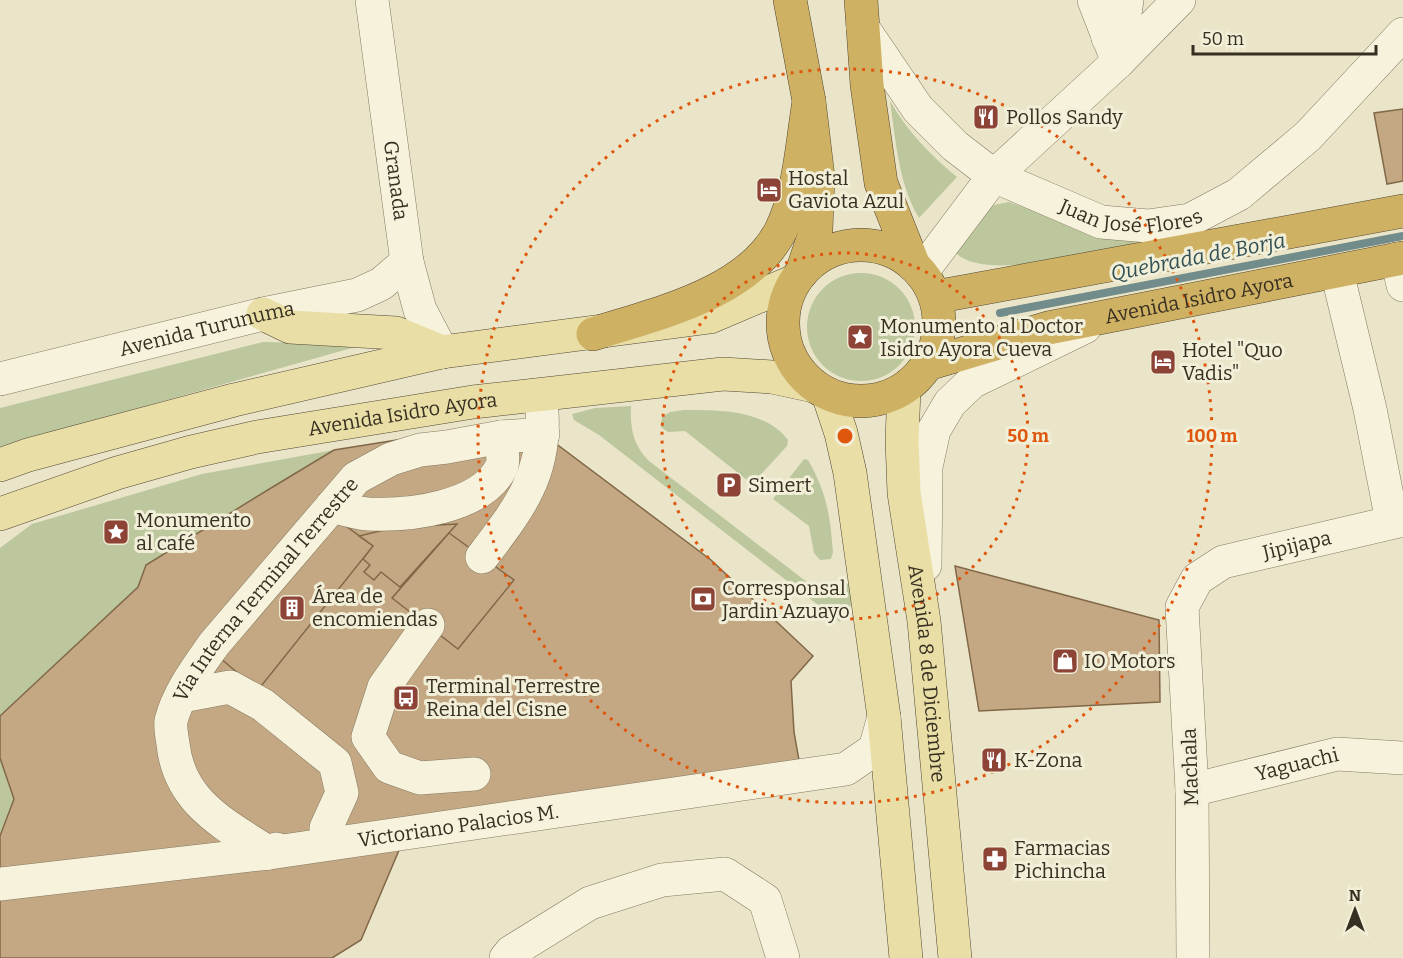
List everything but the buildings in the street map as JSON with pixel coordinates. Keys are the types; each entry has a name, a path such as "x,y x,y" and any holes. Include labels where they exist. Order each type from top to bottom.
{"highway":[{"path":"790,0 809,101 819,202 816,230 783,314 784,337 798,370 821,390 850,400 873,400 904,389 928,364 938,338 938,310 881,183 867,85 862,14"},
{"path":"593,334 679,307 724,287 756,261 780,232 792,199 809,101"},
{"path":"798,277 823,255 850,246 884,249 923,279 1403,211"},
{"name":"Avenida Isidro Ayora","path":"928,364 1038,331 1110,315 1337,272 1401,267"}],"main road":[{"path":"0,465 28,455 234,400 442,352 593,334 710,316 798,277"},
{"path":"263,314 290,327 396,333 442,352"},
{"name":"Avenida Isidro Ayora","path":"6,514 117,473 257,437 540,393 723,375 772,377 821,390"},
{"name":"Avenida 8 de Diciembre","path":"904,389 902,440 904,493 924,621 955,958"},
{"path":"821,390 850,473 884,717 906,958"}],"street":[{"name":"Granada","path":"372,0 407,262 420,310 442,352"},
{"path":"1094,0 1113,50"},
{"path":"1113,50 1125,14 1127,0"},
{"path":"923,279 994,176 1113,50 1179,0"},
{"name":"Juan José Flores","path":"862,14 918,109 955,146 994,176 1101,222 1148,226 1190,220 1239,194 1308,136 1403,34"},
{"name":"Avenida Turunuma","path":"0,379 263,314 357,295 381,284 407,262"},
{"path":"1337,272 1398,520"},
{"path":"924,621 926,467 934,430 950,403 972,382 1110,315"},
{"path":"482,557 517,511 535,476 543,434 540,393"},
{"name":"Via Interna Terminal Terrestre","path":"268,853 224,823 189,792 177,767 171,722 182,696 214,644 356,478 391,459 420,450 501,436 543,434"},
{"path":"332,506 367,514 414,511 458,503 489,486 502,466 501,436"},
{"name":"Jipijapa","path":"1197,579 1223,562 1398,520"},
{"name":"Machala","path":"1193,958 1192,790 1182,607 1197,579"},
{"path":"268,853 344,820 475,787 420,778 389,767 368,737 384,687 428,626"},
{"path":"182,696 230,687 263,705 334,763 342,793 326,828"},
{"name":"Victoriano Palacios M.","path":"0,884 268,853 846,769 875,749 884,717"},
{"name":"Yaguachi","path":"1192,790 1337,754 1403,758"},
{"path":"506,958 511,951 590,903 662,880 725,874 765,900 783,958"}],"green space":[{"path":"890,101 920,142 957,177 919,218 902,176"},
{"path":"1009,202 1106,237 1153,239 1079,256 1017,265 990,265 968,260 954,250 989,206"},
{"path":"861,273 882,277 899,289 911,306 915,327 911,348 899,365 882,377 861,381 840,377 823,365 811,348 807,327 811,306 823,289 840,277"},
{"path":"263,342 366,344 53,432 0,451 0,408"},
{"path":"631,406 634,436 639,449 649,461 816,589 830,589 851,583 854,600 840,622 599,435 574,420 572,414 595,408"},
{"path":"725,411 754,417 778,430 788,440 787,446 752,484 685,431 668,432 661,427 662,417 670,412"},
{"path":"334,450 146,565 138,587 0,716 0,548 32,524 202,474"},
{"path":"804,459 808,460 820,483 826,505 831,527 833,552 831,559 820,560 814,553 809,526 773,499"},
{"path":"0,758 14,799 0,836"}],"waterway":[{"name":"Quebrada de Borja","path":"1000,313 1403,236"}],"place":[{"name":"Pollos Sandy","path":"986,117"},
{"name":"Hostal Gaviota Azul","path":"769,190"},
{"name":"Monumento al Doctor Isidro Ayora Cueva","path":"860,337"},
{"name":"Hotel \"Quo Vadis\"","path":"1163,362"},
{"name":"Simert","path":"729,485"},
{"name":"Monumento al café","path":"116,532"},
{"name":"Corresponsal Jardin Azuayo","path":"703,599"},
{"name":"Área de encomiendas","path":"292,608"},
{"name":"IO Motors","path":"1065,661"},
{"name":"Terminal Terrestre Reina del Cisne","path":"406,698"},
{"name":"K-Zona","path":"994,760"},
{"name":"Farmacias Pichincha","path":"995,859"}]}
